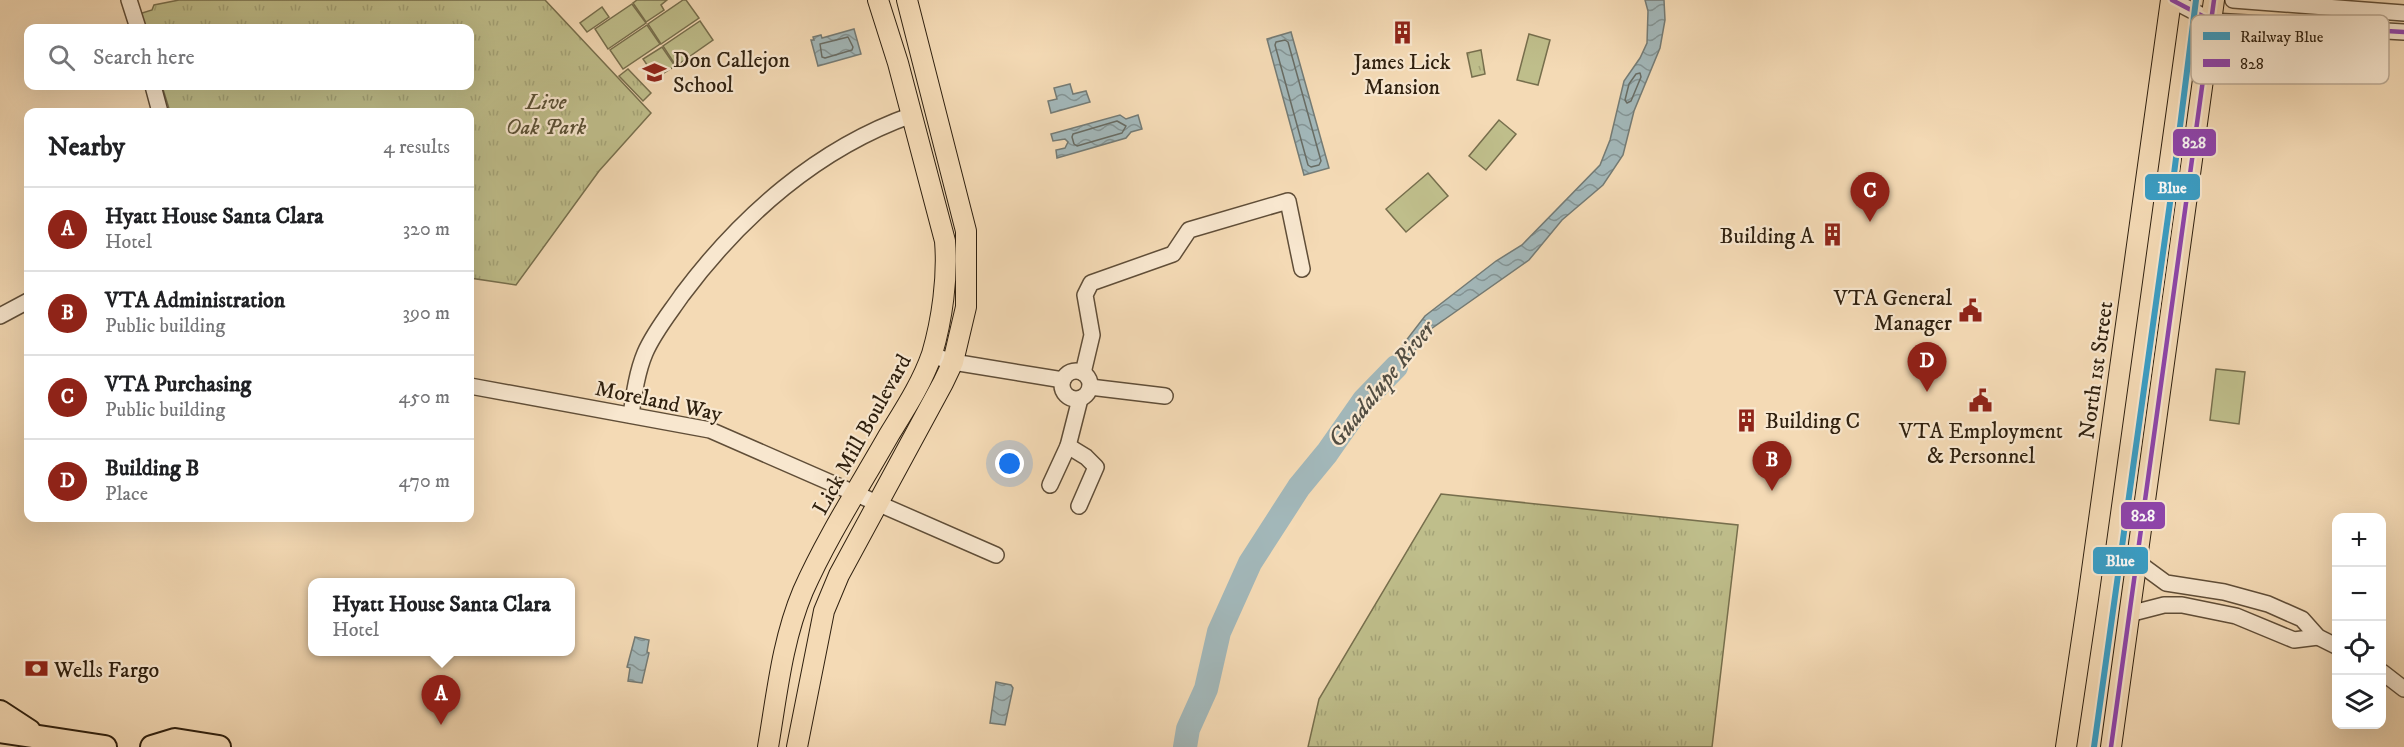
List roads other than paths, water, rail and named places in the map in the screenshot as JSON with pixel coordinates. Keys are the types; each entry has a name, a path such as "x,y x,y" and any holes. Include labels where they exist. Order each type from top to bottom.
{"highway":[{"path":"0,712 38,736"},
{"path":"0,731 105,747"},
{"path":"152,747 175,740 219,747"}],"main road":[{"name":"Lick Mill Boulevard","path":"768,747 782,660 791,622 812,573 916,389 932,355 941,309 946,248 912,114 878,0"},
{"name":"Lick Mill Boulevard","path":"797,747 824,611 839,575 944,383 953,362 966,307 966,231 908,0"},
{"name":"North 1st Street","path":"2066,747 2172,0"},
{"path":"2213,15 2214,0"},
{"path":"2111,747 2203,84"}],"street":[{"path":"129,0 137,24"},
{"path":"2172,0 2201,15"},
{"path":"2233,0 2404,13"},
{"path":"2389,31 2404,32"},
{"path":"154,90 159,108"},
{"path":"631,415 640,365 646,351 668,315 733,233 794,180 842,147 912,114"},
{"path":"1050,485 1068,446 1084,386 1092,335 1085,295 1091,283 1173,254 1189,230 1288,201 1302,269"},
{"path":"0,316 24,303"},
{"path":"932,355 953,362 1063,380 1074,372 1084,386 1165,396"},
{"path":"1063,380 1064,393 1071,398 1084,386"},
{"name":"Moreland Way","path":"474,387 710,430 996,555"},
{"path":"1068,446 1086,457 1096,467 1079,506"},
{"path":"2136,561 2166,583 2224,592 2268,604 2302,619 2318,637 2332,644"},
{"path":"2129,615 2164,605 2182,605 2236,616 2294,640 2318,637"},
{"path":"2386,675 2404,689"}],"water":[{"path":"1645,0 1664,0 1665,20 1660,48 1634,111 1623,155 1603,185 1562,220 1529,260 1431,329 1394,384 1375,394 1371,386 1425,316 1496,261 1522,245 1600,165 1610,140 1624,81 1647,43 1648,11"},
{"path":"854,29 861,54 818,66 811,40 814,40 813,37 821,35 822,38"},
{"path":"1291,32 1329,168 1304,175 1267,39"},
{"path":"1070,84 1073,94 1086,91 1090,102 1051,113 1048,101 1057,99 1054,88"},
{"path":"1120,115 1126,119 1138,115 1142,129 1131,132 1126,138 1057,158 1056,150 1065,148 1068,142 1065,139 1053,141 1051,134"},
{"path":"635,637 649,640 647,652 649,653 642,683 628,681 630,668 627,667"},
{"path":"996,682 1011,685 1013,688 1005,725 990,723"}],"waterway":[{"name":"Guadalupe River","path":"1185,747 1188,729 1206,689 1219,632 1250,563 1299,487 1327,453 1364,400 1396,367"}],"rail line":[{"name":"Blue","path":"2194,15 2196,0"},
{"name":"Blue","path":"2094,747 2191,40"}],"place":[{"name":"James Lick Mansion","path":"1402,32"},
{"name":"Don Callejon School","path":"655,72"},
{"name":"VTA Purchasing","path":"1870,222"},
{"name":"Building A","path":"1832,235"},
{"name":"VTA General Manager","path":"1970,310"},
{"name":"Building B","path":"1927,392"},
{"name":"VTA Employment & Personnel","path":"1981,401"},
{"name":"Building C","path":"1747,420"},
{"name":"VTA Administration","path":"1772,491"},
{"name":"Wells Fargo","path":"36,669"},
{"name":"Hyatt House Santa Clara","path":"441,725"}],"park label":[{"name":"Live Oak Park","path":"546,114"}]}
